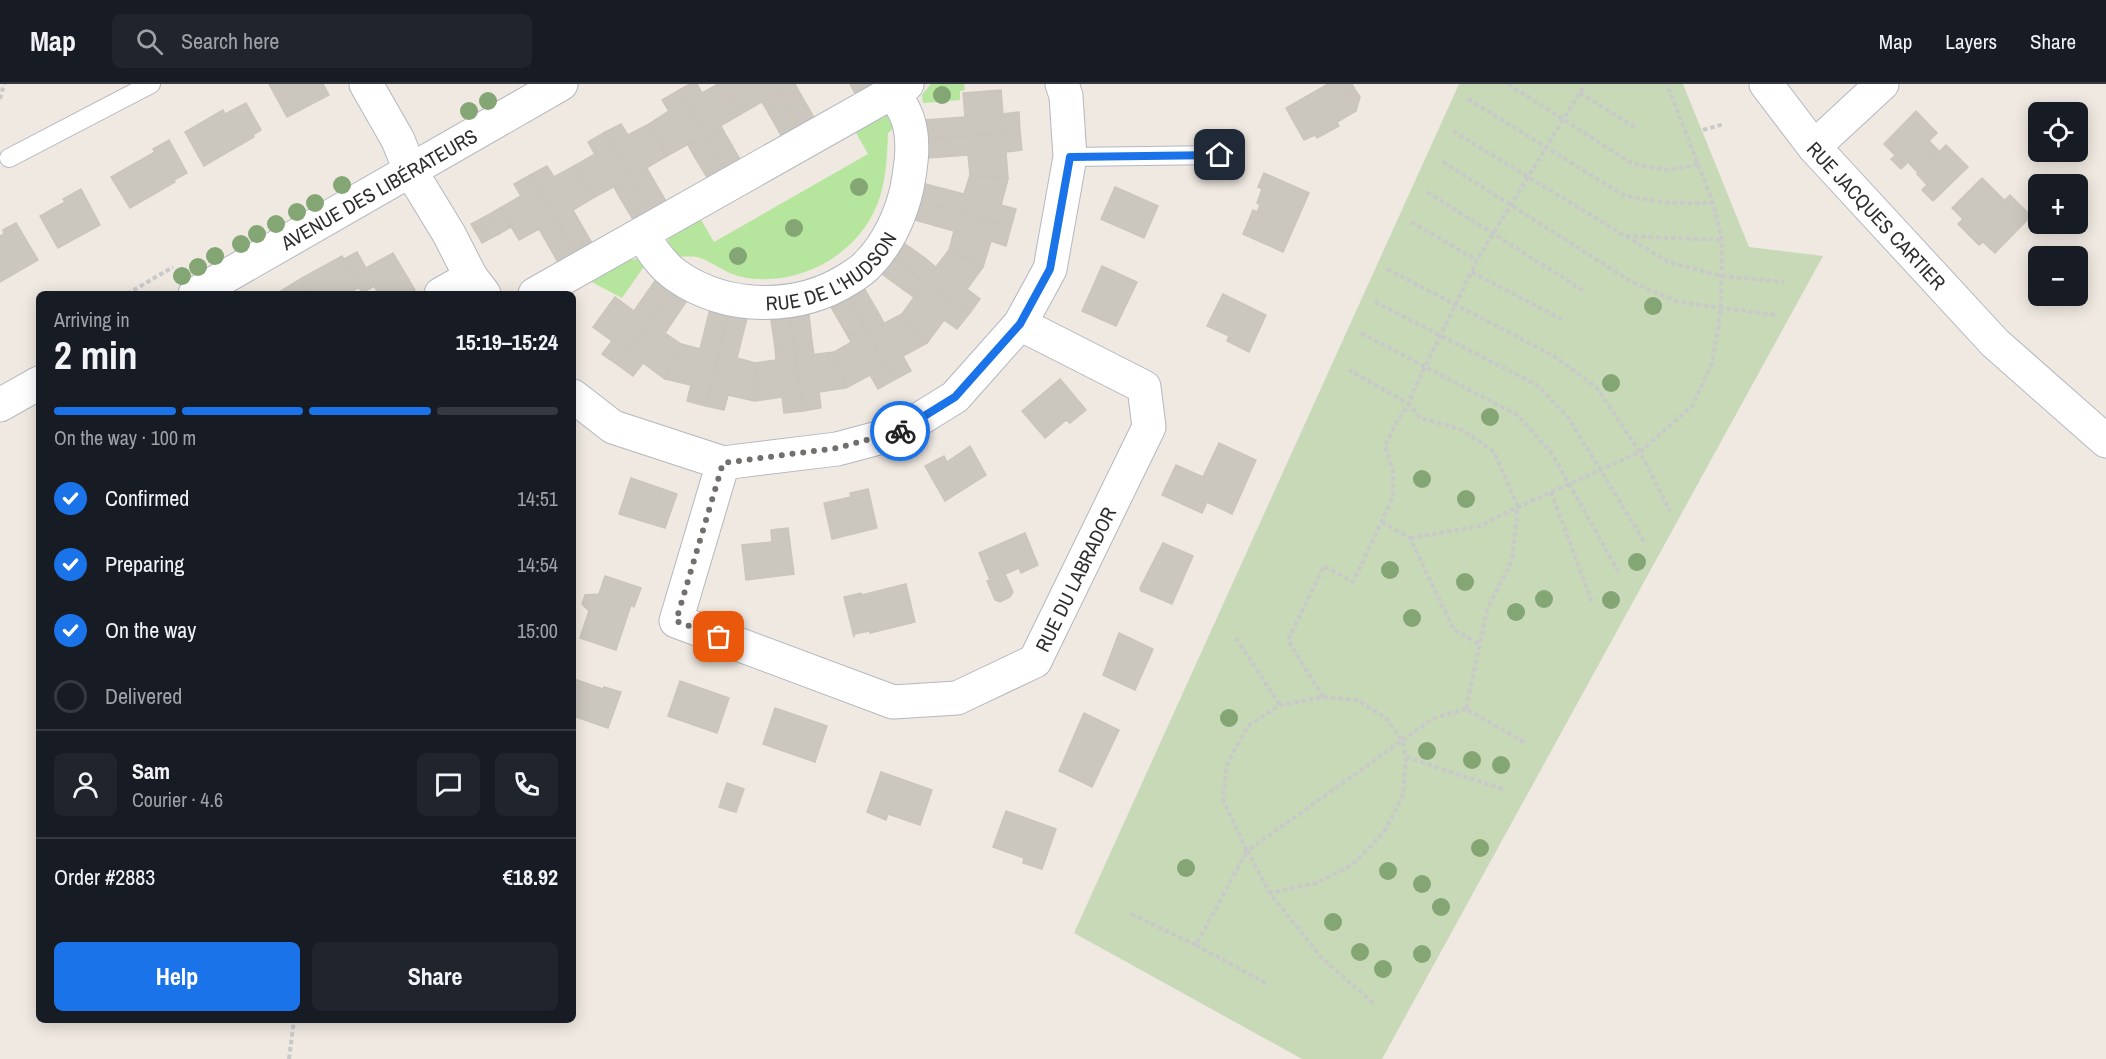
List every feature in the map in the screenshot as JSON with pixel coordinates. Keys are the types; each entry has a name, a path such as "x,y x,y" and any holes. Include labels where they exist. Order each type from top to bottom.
{"street":[{"path":"366,84 398,140 410,170 477,285 453,291"},
{"name":"AVENUE DES LIBÉRATEURS","path":"200,291 561,84"},
{"path":"576,398 613,427 723,463 837,448 897,433 955,397 1020,324 1050,269 1070,157 1066,96 1062,84"},
{"name":"RUE JACQUES CARTIER","path":"1766,84 1814,147 1995,343 2106,441"},
{"path":"1814,147 1882,84"},
{"name":"RUE DE L'HUDSON","path":"540,291 900,88 909,120 913,160 904,200 890,236 867,266 836,287 803,299 760,303 716,296 676,275 653,252 642,234"},
{"name":"RUE DU LABRADOR","path":"723,463 676,621 893,702 957,698 1035,661 1149,428 1144,387 1020,324"},
{"path":"0,405 36,385"}],"lane":[{"path":"9,158 152,84"},
{"path":"1070,157 1220,155"}],"path":[{"path":"0,99 4,84"},
{"path":"1508,84 1633,164 1669,170 1699,164"},
{"path":"1323,697 1288,640 1324,566 1353,582 1393,497 1393,471 1385,446 1396,421 1409,404 1477,260 1585,84"},
{"path":"1410,538 1480,526 1640,452 1692,406 1712,364 1721,309 1722,240 1713,203 1667,84"},
{"path":"1580,93 1636,128"},
{"path":"1468,99 1625,196 1669,203 1713,203"},
{"path":"1703,130 1724,124"},
{"path":"1453,131 1668,262 1721,276 1784,282"},
{"path":"1443,162 1632,282 1678,302 1776,315"},
{"path":"1427,192 1584,291"},
{"path":"1411,222 1477,260"},
{"path":"1625,236 1722,240"},
{"path":"1387,269 1554,356 1596,387 1640,452 1670,511"},
{"path":"1472,272 1565,321"},
{"path":"1375,302 1537,385 1568,417 1645,543"},
{"path":"1360,333 1517,415 1551,452 1619,573"},
{"path":"1349,370 1409,404 1420,418 1463,430 1494,452 1518,507 1512,560 1487,610 1466,709"},
{"path":"1551,492 1592,602"},
{"path":"1382,522 1410,538 1454,630 1479,644"},
{"path":"1236,638 1280,705"},
{"path":"1270,893 1316,883 1352,865 1384,832 1403,795 1406,757 1402,740 1386,718 1357,700 1323,697 1280,705 1248,726 1227,764 1223,800 1270,893 1322,958 1373,1003"},
{"path":"1196,945 1247,851 1434,718 1466,709 1524,742"},
{"path":"1406,757 1505,790"},
{"path":"1131,914 1196,945 1267,984"},
{"path":"290,1059 294,1023"}],"green space":[{"path":"931,84 964,84 965,90 960,91 960,100 923,103 922,95"},
{"path":"1459,84 1683,84 1749,247 1823,256 1382,1059 1302,1059 1074,933"},
{"path":"885,114 895,117 899,124 888,133 886,170 880,197 867,223 855,240 839,254 803,273 783,278 762,279 736,275 696,257 673,257 667,247 669,235 700,218 714,242 868,154 854,129"},
{"path":"637,259 645,265 622,298 588,280 624,261"}],"building":[{"path":"269,84 323,84 329,95 287,117"},
{"path":"690,84 697,84 702,93 718,84 724,84 741,114 715,129 719,135 727,137 741,161 724,170 679,90"},
{"path":"724,84 774,84 799,128 782,137 769,114 771,105 767,99 741,114"},
{"path":"774,84 795,84 790,87 793,92 801,95 815,119 799,128"},
{"path":"795,84 801,95 793,92 790,87"},
{"path":"850,84 871,84 873,86 856,95"},
{"path":"1328,84 1340,84 1346,93 1354,88 1360,97 1356,111 1337,122 1339,126 1317,138 1315,135 1304,140 1286,108"},
{"path":"1340,84 1352,84 1354,88 1346,93"},
{"path":"679,90 724,170 708,179 694,156 697,147 694,141 667,156 649,124 669,111 662,100"},
{"path":"1001,90 1003,114 1019,112 1020,131 926,139 925,120 965,117 963,93"},
{"path":"767,99 771,105 769,114 762,102"},
{"path":"246,103 261,130 253,135 254,137 204,166 185,132 223,110 225,114"},
{"path":"1916,111 1937,133 1929,141 1939,151 1918,173 1908,162 1905,165 1884,144"},
{"path":"621,124 628,135 649,124 667,156 641,171 644,177 653,179 667,203 650,213 605,132"},
{"path":"721,126 727,137 719,135 715,129"},
{"path":"1020,131 1022,150 1006,152 1008,179 970,175 968,155 928,158 926,139"},
{"path":"605,132 650,213 634,221 620,198 623,189 619,184 593,198 574,166 595,154 588,142"},
{"path":"169,140 187,173 130,208 111,177 155,152 153,149"},
{"path":"694,141 697,147 694,156 688,145"},
{"path":"1946,145 1968,167 1933,201 1922,190 1927,185 1917,174"},
{"path":"1896,155 1905,165 1901,169 1891,159"},
{"path":"547,166 554,177 574,166 593,198 573,210 593,245 576,254 530,175"},
{"path":"647,168 653,179 644,177 641,171"},
{"path":"1264,173 1309,193 1283,252 1243,234 1253,210 1257,212 1260,205 1257,203 1262,189 1258,187"},
{"path":"530,175 576,254 559,264 539,229 519,240 500,208 521,196 514,184"},
{"path":"970,175 1008,179 1001,205 1016,209 1011,227 921,201 925,184 964,194"},
{"path":"1982,178 2004,200 1969,235 1958,224 1963,219 1952,208"},
{"path":"619,184 623,189 620,198 614,187"},
{"path":"1115,187 1158,206 1144,238 1101,219"},
{"path":"81,189 100,225 58,248 40,216 65,202 63,199"},
{"path":"2010,195 2028,213 2028,219 1995,253 1983,242 1979,245 1969,235"},
{"path":"921,201 1011,227 1006,246 991,241 983,267 949,250 954,231 915,220"},
{"path":"500,208 511,227 499,234 488,215"},
{"path":"488,215 499,234 482,243 481,241 489,236 482,224 474,229 471,224"},
{"path":"16,223 38,260 0,282 0,236 4,234 3,230"},
{"path":"482,224 489,236 481,241 474,229"},
{"path":"904,243 926,259 927,268 932,272 949,250 983,267 967,289 980,299 969,314 893,258"},
{"path":"357,252 366,268 393,253 415,290 377,291 374,286 361,291 344,259"},
{"path":"342,256 360,287 353,291 309,291 302,278"},
{"path":"893,258 969,314 957,329 944,320 927,343 902,314 917,293 912,288 904,290 882,274"},
{"path":"926,259 936,267 932,272 927,268"},
{"path":"1102,266 1137,282 1116,326 1082,311"},
{"path":"302,278 309,291 281,291"},
{"path":"657,278 673,288 618,365 602,354 612,341 593,327 615,297 634,311"},
{"path":"673,288 688,299 665,333 681,344 665,379 643,363 633,376 618,365"},
{"path":"864,288 878,312 875,321 879,326 902,314 927,343 903,356 911,371 894,380 848,298"},
{"path":"912,288 917,293 914,297 904,290"},
{"path":"1223,294 1266,315 1249,352 1227,341 1229,336 1207,326"},
{"path":"848,298 894,380 878,389 870,375 846,388 834,352 857,339 854,333 845,331 831,307"},
{"path":"710,309 728,314 706,406 687,401 691,385 665,379 681,344 700,349"},
{"path":"878,312 884,323 879,326 875,321"},
{"path":"728,314 747,318 737,358 756,363 755,401 728,395 724,410 706,406"},
{"path":"809,315 812,342 807,349 808,355 834,352 846,388 819,392 821,408 803,411 790,317"},
{"path":"790,317 803,411 784,413 782,397 755,401 756,363 783,359 782,353 775,347 771,320"},
{"path":"845,331 854,333 857,339 851,342"},
{"path":"812,342 814,355 808,355 807,349"},
{"path":"775,347 782,353 783,359 776,360"},
{"path":"1060,379 1086,410 1070,423 1066,420 1045,438 1022,411"},
{"path":"1219,443 1256,460 1232,514 1207,502 1202,513 1162,495 1176,465 1203,477"},
{"path":"970,446 986,475 945,501 925,466 944,456 947,462"},
{"path":"631,478 677,494 665,528 619,514"},
{"path":"868,489 877,528 832,539 824,503 851,497 850,493"},
{"path":"788,528 794,574 746,580 742,545 772,542 771,530"},
{"path":"1025,533 1038,565 1021,573 1019,568 1005,574 1013,592 1010,597 1000,602 995,600 979,553"},
{"path":"1163,543 1193,556 1172,604 1141,591 1140,588"},
{"path":"605,576 641,588 634,607 631,605 616,650 580,638 589,611 582,604 585,595 599,594"},
{"path":"906,584 915,622 870,633 870,631 854,634 854,637 844,597"},
{"path":"1119,633 1153,649 1135,690 1103,675"},
{"path":"576,680 603,689 604,687 621,692 608,728 576,717"},
{"path":"680,681 729,698 717,733 668,716"},
{"path":"775,708 827,726 815,762 763,744"},
{"path":"1084,713 1119,730 1092,787 1059,771"},
{"path":"881,772 932,790 920,825 888,814 886,820 867,812"},
{"path":"727,783 741,788 732,811 719,807"},
{"path":"741,788 744,789 736,812 732,811"},
{"path":"1006,811 1056,829 1042,869 1023,863 1024,858 993,847"}],"way so far":[{"path":"719,637 676,621 723,463 837,448 900,431"}],"route":[{"path":"900,431 955,397 1020,324 1050,269 1070,157 1220,155"}]}
